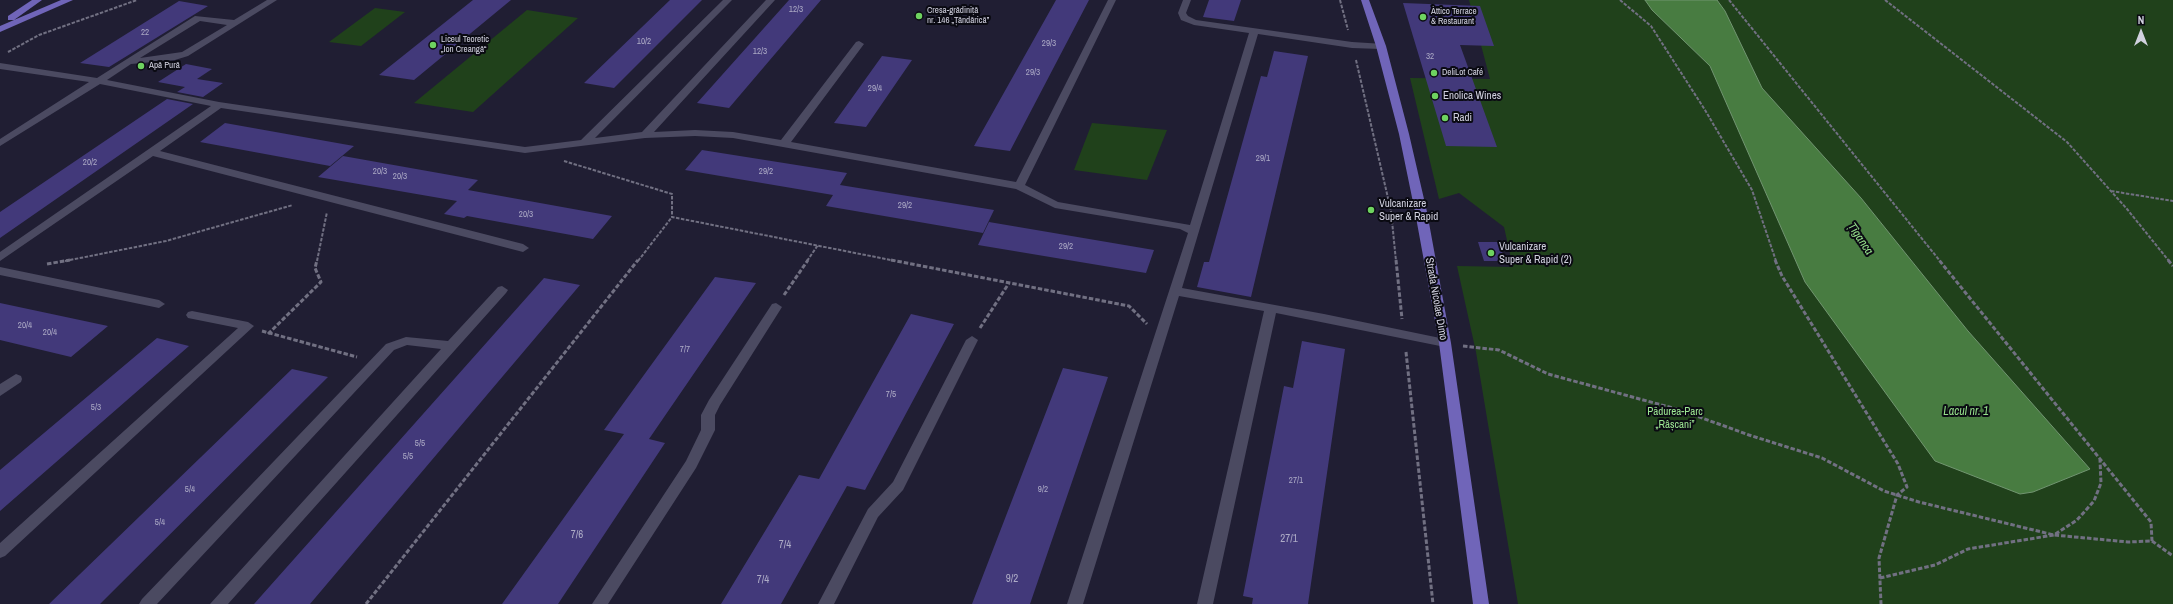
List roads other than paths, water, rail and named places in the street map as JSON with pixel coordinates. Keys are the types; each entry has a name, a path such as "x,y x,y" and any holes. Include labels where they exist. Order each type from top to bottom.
{"main road":[{"path":"0,25 38,0"},
{"path":"0,29 69,0"},
{"name":"Strada Nicolae Dimo","path":"1365,0 1381,46 1404,134 1421,212 1444,343 1481,604"}],"lane":[{"path":"125,64 185,54 273,0"},
{"path":"584,143 728,0"},
{"path":"645,136 771,0"},
{"path":"1019,186 1112,0"},
{"path":"1187,0 1182,13 1184,18 1189,21 1352,45 1381,46"},
{"path":"0,143 198,18 236,23"},
{"path":"1074,604 1161,338 1254,31"},
{"path":"784,144 859,44"},
{"path":"0,66 99,81 219,105 525,150 645,136 716,134 784,144 1019,186 1055,205 1182,226 1194,231"},
{"path":"0,257 219,105"},
{"path":"151,152 523,248"},
{"path":"0,271 159,304"},
{"path":"218,604 502,290"},
{"path":"1175,291 1444,343"},
{"path":"600,604 692,464 706,436 708,430 708,415 714,403 776,307"},
{"path":"1205,604 1271,309"},
{"path":"0,552 248,326 192,316"},
{"path":"826,604 873,513 898,486 972,340"},
{"path":"147,604 390,347 406,341 451,346"},
{"path":"0,391 16,379"}],"water":[{"name":"Lacul nr. 1","path":"1645,0 1717,0 1725,11 1762,88 1861,198 1968,331 2090,469 2033,492 2020,494 1935,461 1805,282 1710,66 1652,10"}],"place":[{"name":"Creșa-grădiniță nr. 146 „Țăndărică”","path":"919,16"},
{"name":"Àttico Terrace & Restaurant","path":"1423,17"},
{"name":"Liceul Teoretic „Ion Creangă“","path":"433,45"},
{"name":"Apă Pură","path":"141,66"},
{"name":"DeliLot Café","path":"1434,73"},
{"name":"Enolica Wines","path":"1435,96"},
{"name":"Radi","path":"1445,118"},
{"name":"Vulcanizare Super & Rapid","path":"1371,210"},
{"name":"Vulcanizare Super & Rapid (2)","path":"1491,253"}],"water label":[{"name":"Țîganca","path":"1860,239"}],"park label":[{"name":"Pădurea-Parc „Râșcani”","path":"1675,418"}]}
